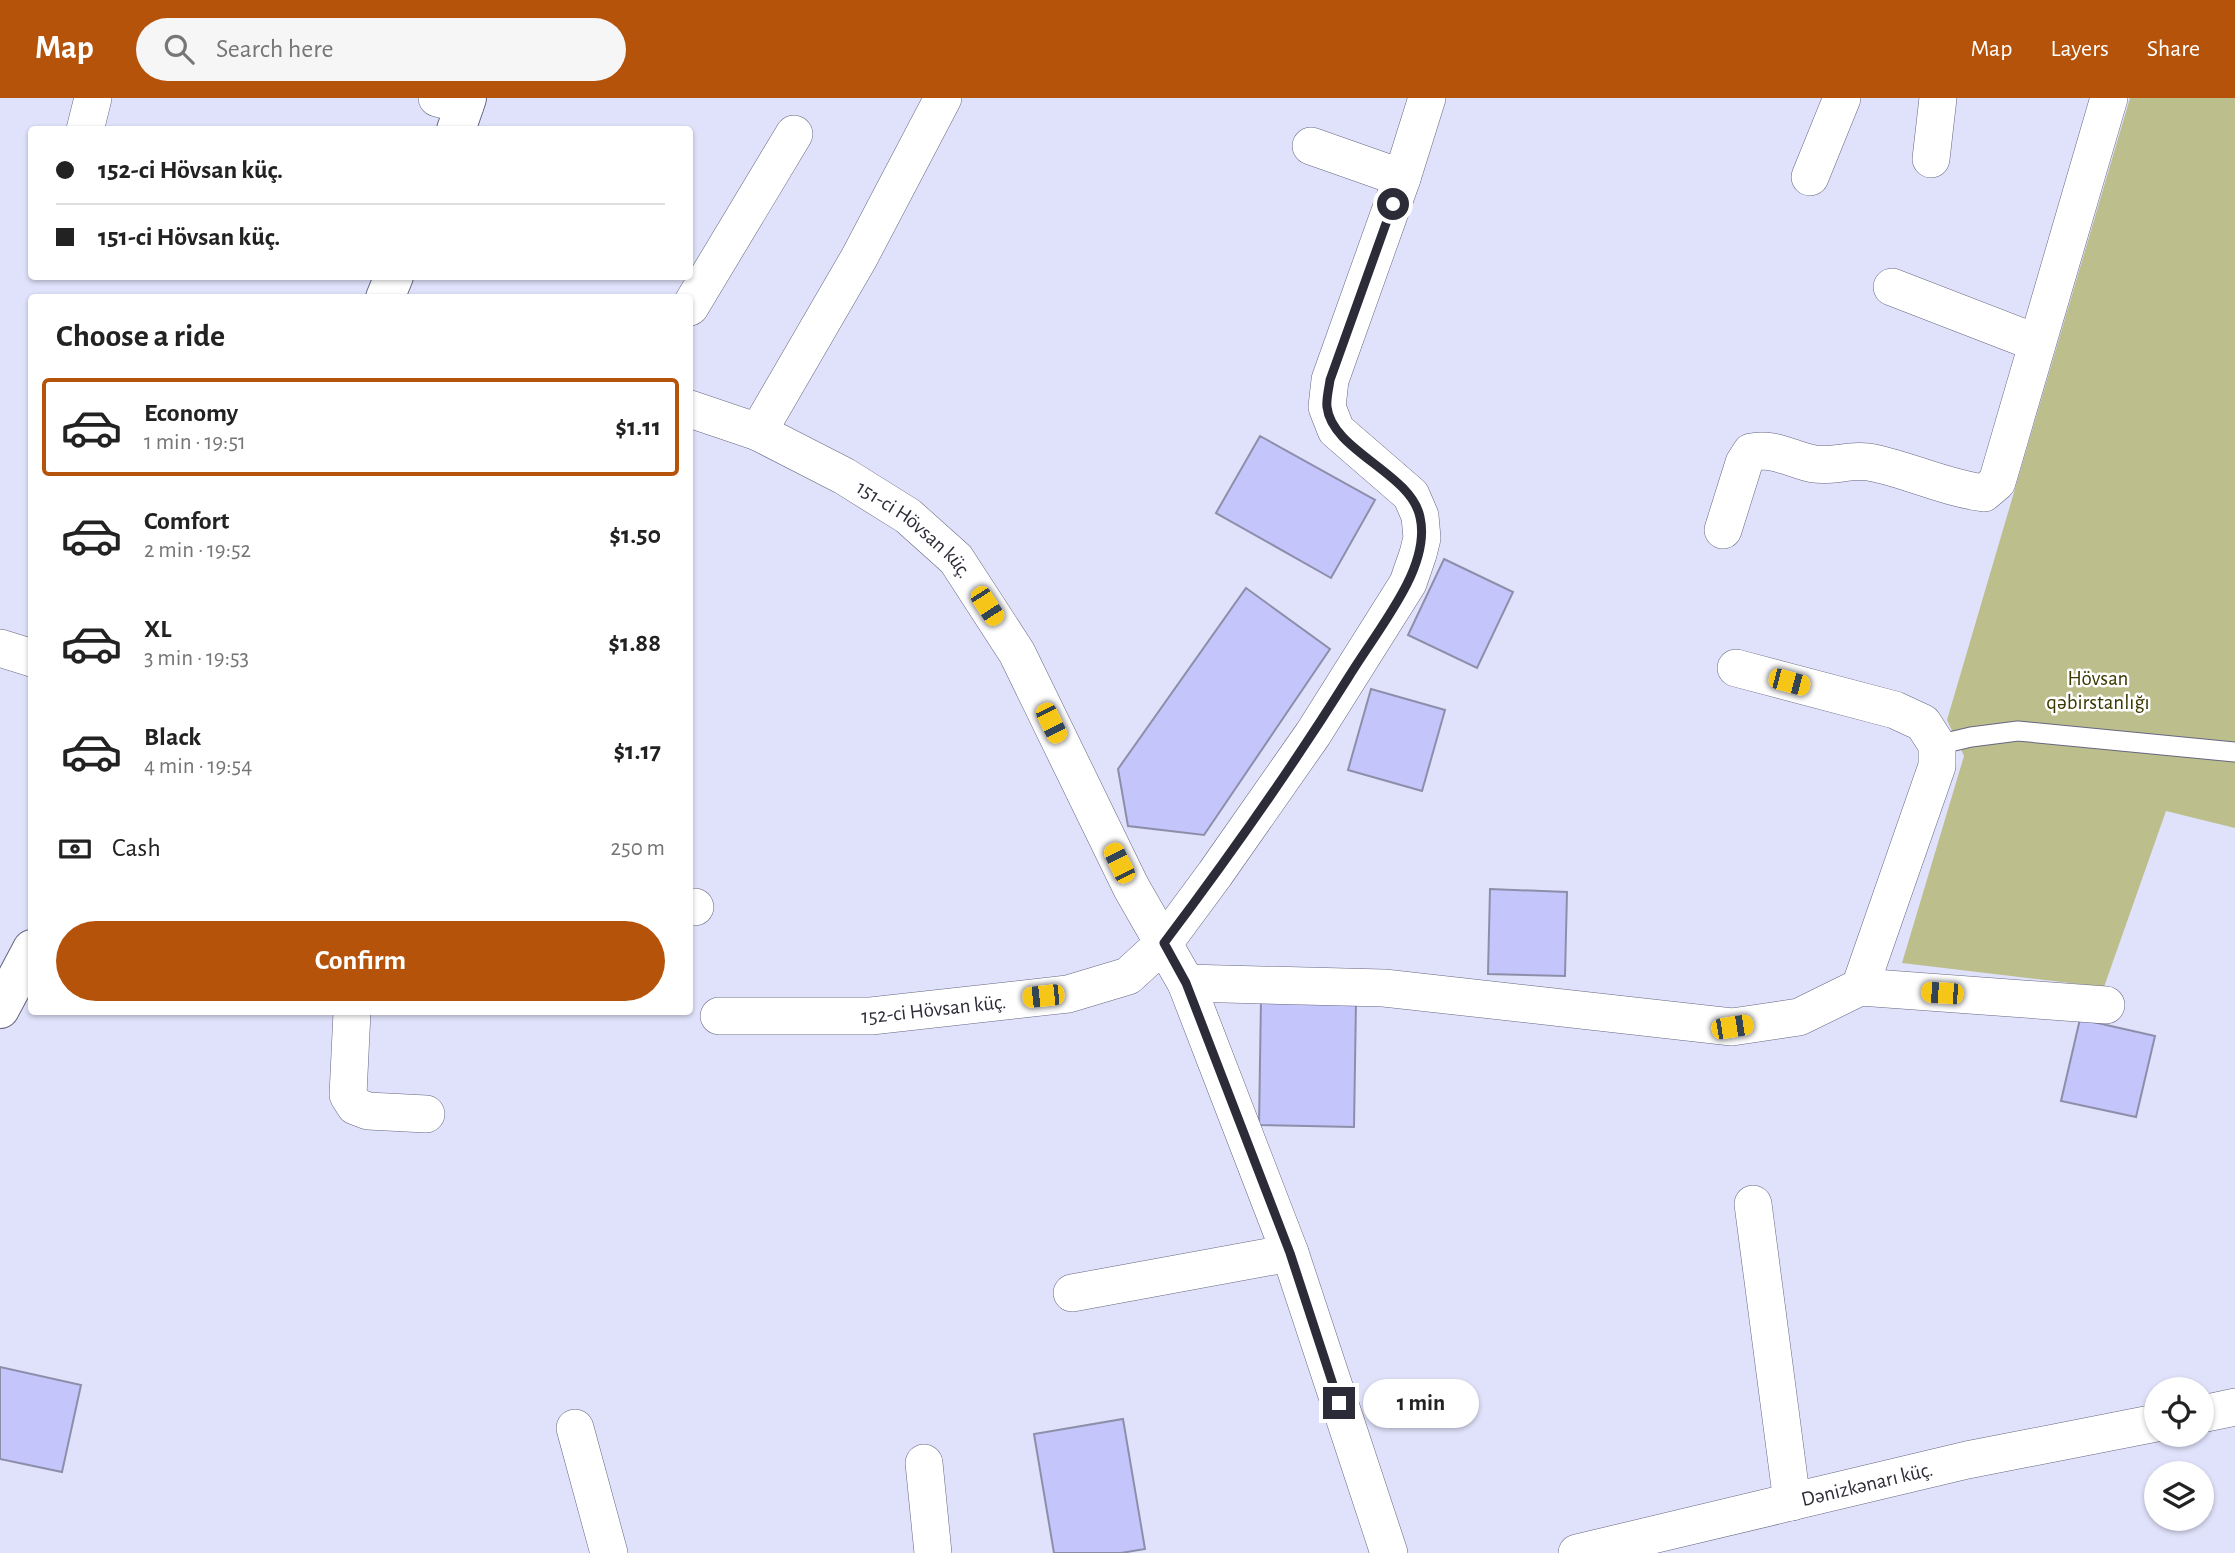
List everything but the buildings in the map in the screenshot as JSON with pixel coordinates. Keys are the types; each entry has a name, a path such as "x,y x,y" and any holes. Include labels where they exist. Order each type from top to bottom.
{"street":[{"path":"86,126 93,98"},
{"path":"758,432 859,258 943,98"},
{"name":"152-ci Hövsan küç.","path":"719,1016 871,1016 1068,994 1128,976 1164,943 1313,734 1408,583 1419,554 1422,538 1420,516 1410,495 1336,430 1327,407 1330,380 1402,178 1427,98"},
{"path":"1810,177 1842,98"},
{"path":"1931,159 1938,98"},
{"path":"1723,530 1744,463 1751,452 1762,449 1812,464 1830,466 1871,462 1965,491 1984,493 1997,482 2109,98"},
{"path":"693,302 794,134"},
{"path":"1311,146 1402,178"},
{"path":"1892,287 2037,342"},
{"name":"151-ci Hövsan küç.","path":"693,410 758,432 844,476 908,516 957,559 1017,653 1130,887 1186,983 1290,1253 1389,1553"},
{"path":"0,648 28,657"},
{"path":"1737,668 1895,710 1923,723 1937,745 1937,766 1860,987"},
{"path":"0,1009 28,956"},
{"path":"1186,983 1384,988 1732,1027 1799,1017 1860,987 2106,1005"},
{"path":"352,1015 348,1095 355,1106 368,1111 426,1114"},
{"path":"1753,1204 1792,1502"},
{"path":"1072,1293 1290,1253"},
{"path":"2214,1411 2235,1407"},
{"name":"Dənizkənarı küç.","path":"1577,1553 1967,1460 2144,1425"},
{"path":"575,1428 609,1553"},
{"path":"924,1463 933,1553"}],"lane":[{"path":"1937,745 2018,731 2235,752"}],"green space":[{"name":"Hövsan qəbirstanlığı","path":"2130,98 2235,98 2235,828 2166,811 2104,987 1902,963 1964,756 1947,720"}],"route":[{"path":"1339,1403 1290,1253 1186,983 1164,943 1313,734 1408,583 1419,554 1422,538 1420,516 1410,495 1336,430 1327,407 1330,380 1393,204"}]}
